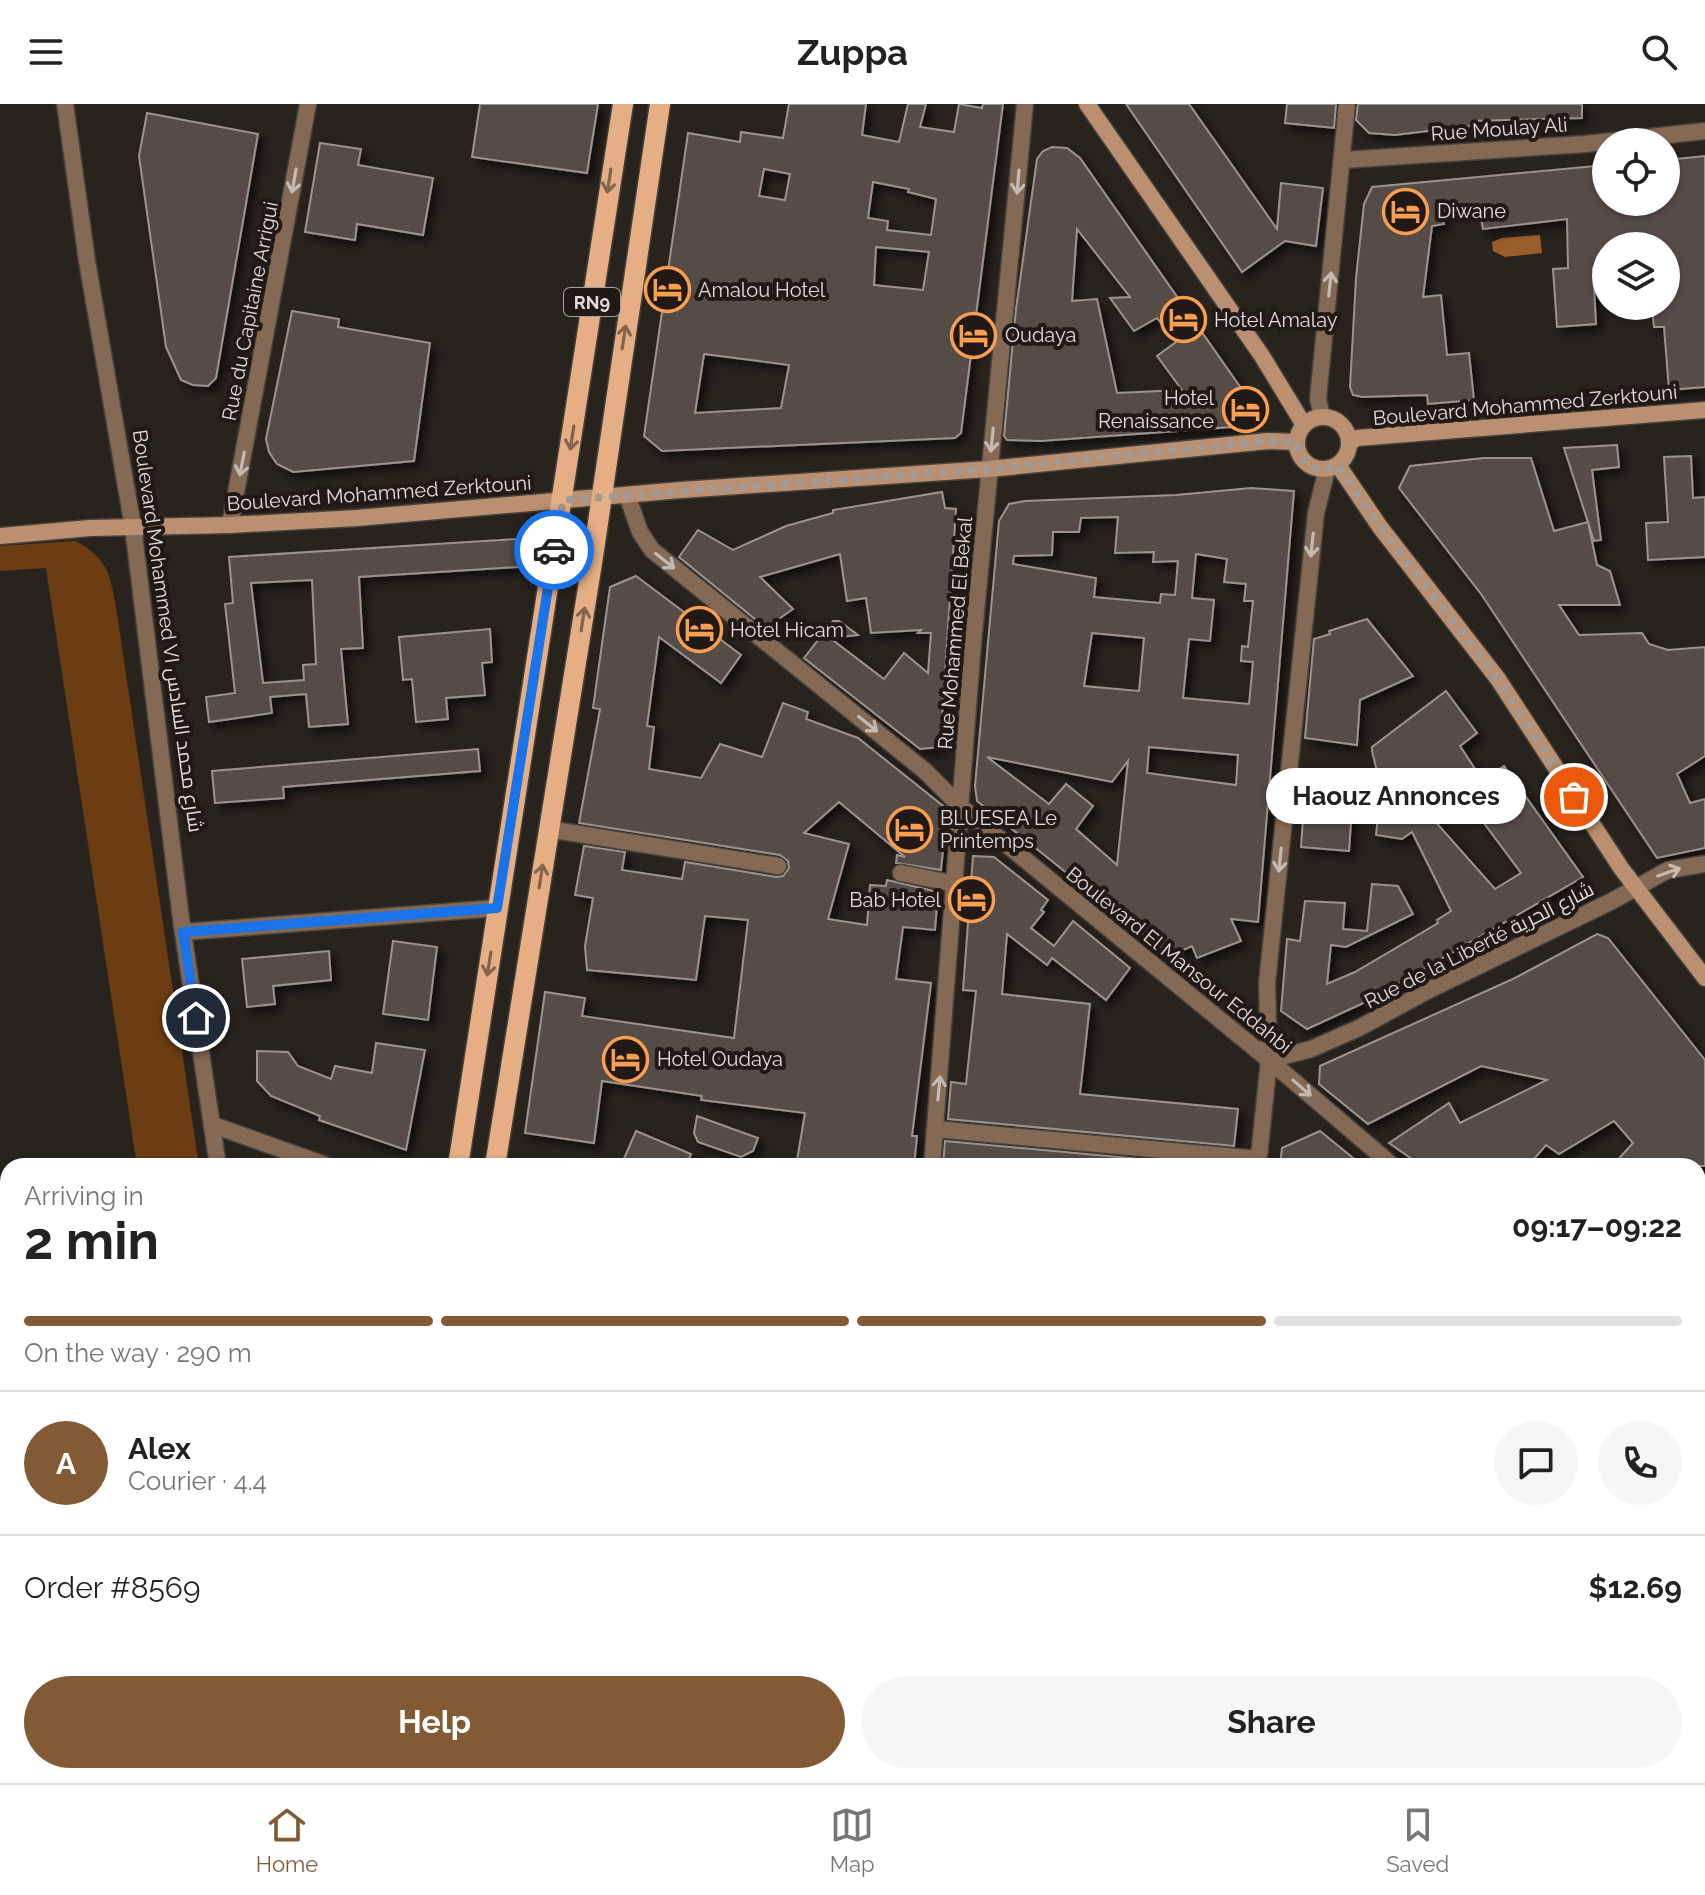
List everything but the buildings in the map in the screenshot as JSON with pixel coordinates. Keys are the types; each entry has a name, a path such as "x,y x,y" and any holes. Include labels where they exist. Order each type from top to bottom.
{"main road":[{"name":"RN9","path":"459,1158 623,104"},
{"name":"RN9","path":"496,1158 660,104"},
{"path":"1087,104 1262,356 1304,425"},
{"name":"Boulevard Mohammed Zerktouni","path":"1349,443 1357,438 1705,410"},
{"path":"1322,416 1341,424 1349,443 1346,455 1332,467 1311,467 1299,456 1296,442 1304,425 1322,416"},
{"name":"Boulevard Mohammed Zerktouni","path":"0,536 357,518 989,469 1268,441 1296,442"},
{"path":"1332,467 1498,679 1621,868 1705,978"}],"street":[{"name":"Boulevard Mohammed VI شارع محمد السادس","path":"65,104 87,261 133,527 183,932 217,1158"},
{"name":"Rue du Capitaine Arrigui","path":"230,525 308,104"},
{"name":"Rue Mohammed El Bekal","path":"933,1158 989,469 1025,104"},
{"path":"1322,416 1318,399 1347,104"},
{"name":"Rue Moulay Ali","path":"1343,160 1585,144 1705,131"},
{"path":"1259,1158 1269,1060 1267,983 1316,513 1332,467"},
{"name":"Boulevard El Mansour Eddahbi","path":"627,495 633,517 652,550 925,771 961,807 1384,1158"},
{"path":"548,829 778,866"},
{"name":"Rue de la Liberté شارع الحرية","path":"1269,1060 1311,1049 1359,1028 1668,870 1705,864"},
{"path":"901,873 956,884"},
{"path":"183,932 497,908"},
{"path":"213,1125 306,1158"},
{"path":"935,1129 1210,1158"}],"shaded area":[{"path":"1540,235 1542,253 1505,257 1493,251 1492,242 1502,238"},
{"path":"75,541 94,553 109,576 198,1158 136,1158 46,568 0,571 0,546"}],"way so far":[{"path":"554,550 563,500 989,469 1268,441 1296,442 1299,456 1311,467 1327,469 1338,465 1380,527 1498,679 1574,797"}],"place":[{"name":"Diwane","path":"1406,211"},
{"name":"Amalou Hotel","path":"667,290"},
{"name":"Hotel Amalay","path":"1183,320"},
{"name":"Oudaya","path":"974,335"},
{"name":"Hotel Renaissance","path":"1245,409"},
{"name":"Hotel Hicam","path":"699,630"},
{"name":"Haouz Annonces","path":"1574,797"},
{"name":"BLUESEA Le Printemps","path":"909,829"},
{"name":"Bab Hotel","path":"972,900"},
{"name":"Hotel Oudaya","path":"626,1059"}],"route":[{"path":"196,1018 183,932 497,908 554,550"}]}
